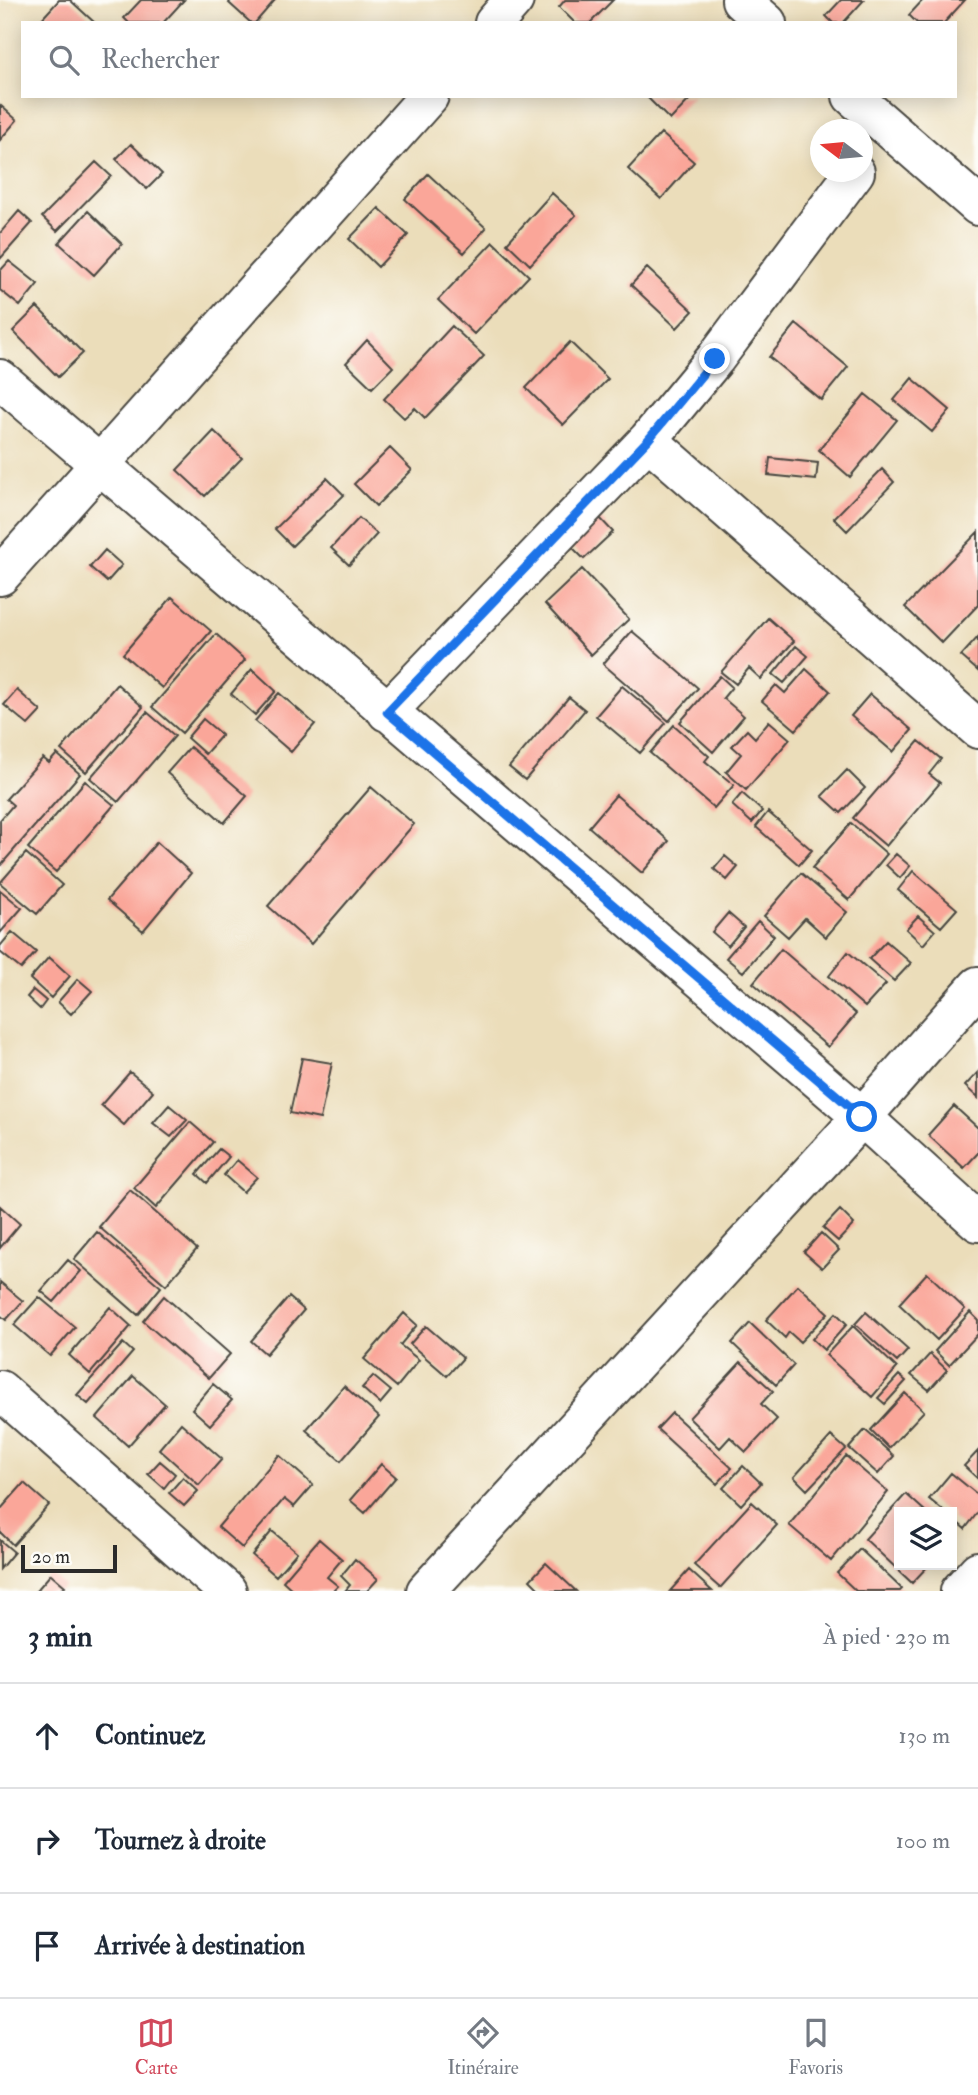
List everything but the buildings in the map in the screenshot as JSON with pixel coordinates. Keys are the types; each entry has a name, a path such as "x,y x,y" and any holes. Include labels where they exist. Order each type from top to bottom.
{"street":[{"path":"496,21 514,0"},
{"path":"741,0 765,21"},
{"path":"0,576 427,98"},
{"path":"854,98 978,206"},
{"path":"873,148 888,128"},
{"path":"387,712 648,440 715,359 848,182"},
{"path":"0,379 862,1117 978,1222"},
{"path":"648,440 978,729"},
{"path":"426,1591 862,1117 978,986"},
{"path":"0,1390 227,1591"},
{"path":"960,1591 978,1571"}],"route":[{"path":"715,359 648,440 387,712 862,1117"}]}
